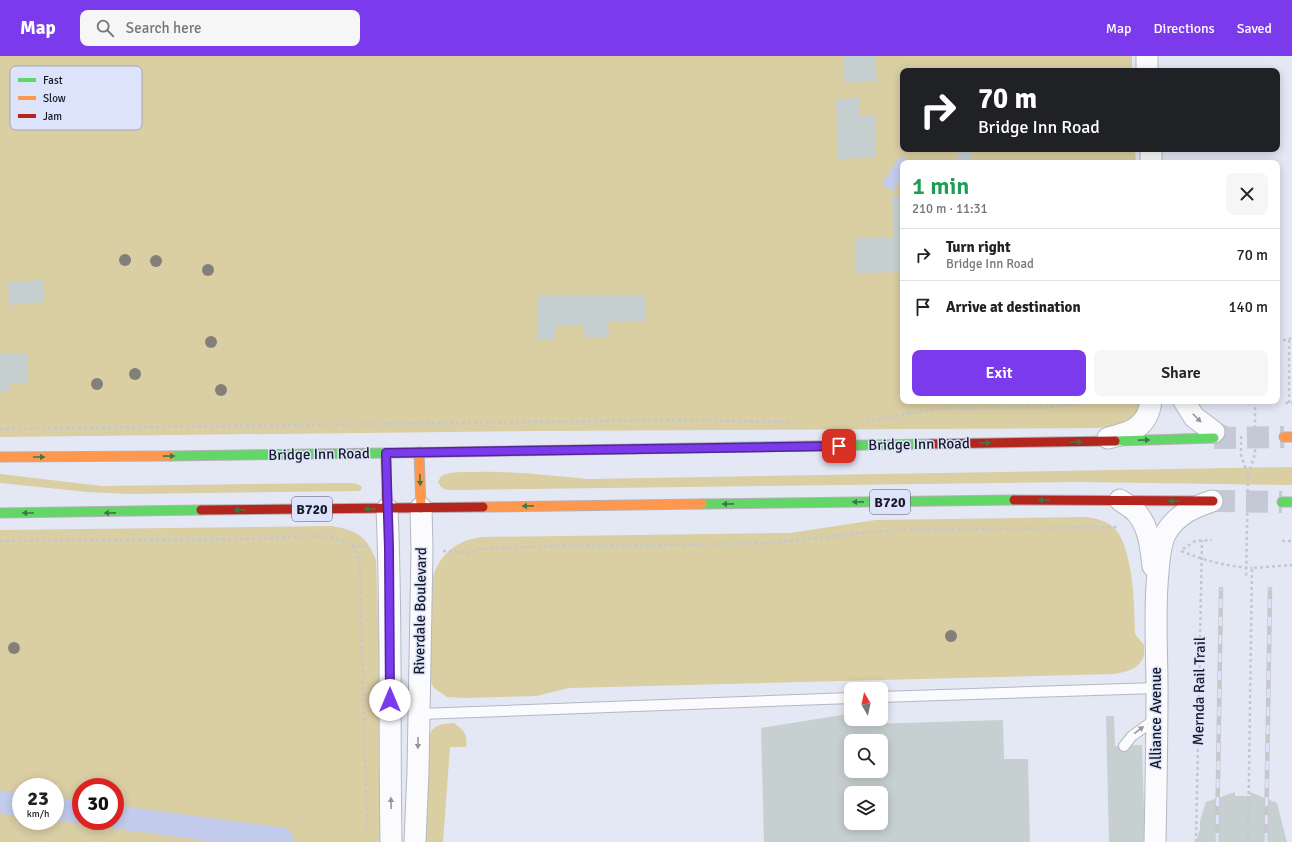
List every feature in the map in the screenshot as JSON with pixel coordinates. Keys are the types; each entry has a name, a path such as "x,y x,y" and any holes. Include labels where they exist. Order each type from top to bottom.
{"main road":[{"name":"Bridge Inn Road","path":"0,457 386,453 1091,441 1214,435"},
{"name":"Riverdale Boulevard","path":"420,452 421,508"},
{"name":"Riverdale Boulevard","path":"386,453 387,509"},
{"name":"B720","path":"0,513 1006,500 1213,501"}],"street":[{"path":"1147,56 1147,68"},
{"path":"1091,441 1118,436 1133,430 1141,425 1146,418 1150,412 1151,404"},
{"path":"1186,404 1194,417 1214,435"},
{"name":"Alliance Avenue","path":"1120,500 1136,511 1144,522 1151,552 1156,595 1157,688 1155,842"},
{"name":"Alliance Avenue","path":"1156,595 1171,551 1167,532 1179,517 1197,506 1213,501"},
{"name":"Riverdale Boulevard","path":"415,842 418,786 422,549 421,508"},
{"name":"Riverdale Boulevard","path":"387,509 389,548 390,766 392,842"},
{"path":"390,715 419,714"}],"lane":[{"path":"888,697 1157,688"},
{"path":"419,714 844,698"},
{"path":"1124,746 1132,736 1156,718"}],"path":[{"path":"1285,403 1291,403 1289,340 1292,336"},
{"path":"1280,340 1289,340"},
{"path":"865,422 879,418 942,408 1051,407 1078,404"},
{"path":"1246,579 1248,476 1254,454 1255,404"},
{"path":"0,430 677,420 797,422"},
{"path":"1241,436 1241,455 1248,476"},
{"path":"422,549 466,553 480,549 544,546 770,543 885,531 1108,526 1122,528"},
{"path":"0,541 249,539 312,536 330,537 351,545 363,547 389,548"},
{"name":"Mernda Rail Trail","path":"1196,842 1202,540"},
{"path":"1171,551 1195,541 1212,540"},
{"path":"1282,541 1292,541"},
{"path":"351,545 357,554 360,568 367,835"},
{"path":"1171,551 1234,567 1252,568 1292,565"},
{"path":"1248,842 1252,568"}],"shaded area":[{"path":"0,56 1132,56 1132,68 900,68 900,152 1135,152 1136,160 900,160 900,404 1142,404 1134,418 1126,423 1117,426 1099,428 534,431 0,437"},
{"path":"1292,467 1292,485 1077,482 451,490 441,487 438,482 441,476 445,474 463,472 519,473 588,479"},
{"path":"0,474 102,486 347,483 360,485 362,487 361,490 358,491 129,494 88,492 0,483"},
{"path":"1084,517 1102,521 1114,528 1122,541 1129,561 1133,592 1135,634 1144,645 1144,654 1141,662 1131,670 1114,674 569,688 536,696 465,698 447,697 434,688 428,677 430,596 436,568 447,553 454,547 471,539 481,537 790,533 876,520"},
{"path":"332,526 354,532 364,540 376,560 386,842 0,842 0,530"},
{"path":"454,723 466,736 466,747 450,747 443,842 421,842 428,737 435,727"}],"water":[{"path":"901,156 907,160 900,160 900,180 893,191 882,183"}],"building":[{"path":"843,56 875,56 877,81 845,83"},
{"path":"859,98 860,116 875,115 876,157 838,159 836,99"},
{"path":"957,152 971,152 971,160 957,160"},
{"path":"892,196 900,196 900,272 856,273 855,237 893,237"},
{"path":"43,280 44,302 9,305 8,282"},
{"path":"538,296 646,296 646,321 608,322 609,338 583,338 583,325 556,325 556,339 538,339"},
{"path":"0,354 27,354 27,384 10,384 10,391 0,391"},
{"path":"844,715 844,726 888,726 888,723 1003,720 1004,759 1028,759 1030,842 764,842 761,728"},
{"path":"1106,716 1114,716 1115,746 1142,745 1145,842 1109,842"},
{"path":"1235,792 1235,796 1250,796 1250,792 1277,803 1287,842 1196,842 1200,829 1200,821 1206,802"}],"waterway":[{"path":"0,802 12,804"},
{"path":"64,810 72,811"},
{"path":"124,818 282,839"}],"tunnel":[{"path":"1214,432 1228,438"},
{"path":"1214,438 1284,437"},
{"path":"1213,501 1282,502"}],"railway":[{"path":"1217,842 1221,589"},
{"path":"1266,842 1270,589"}],"traffic: fast":[{"path":"1115,441 1214,438"},
{"path":"634,449 931,444"},
{"path":"170,456 389,453"},
{"path":"702,504 1014,500"},
{"path":"1282,502 1292,502"},
{"path":"0,513 201,510"}],"traffic: slow":[{"path":"1284,437 1292,437"},
{"path":"389,453 634,449"},
{"path":"419,452 421,508"},
{"path":"0,457 170,456"},
{"path":"483,507 702,504"}],"traffic: jam":[{"path":"931,444 1115,441"},
{"path":"386,453 387,509"},
{"path":"1014,500 1213,501"},
{"path":"201,510 483,507"}],"route":[{"path":"390,700 389,548 386,453 839,446"}]}
